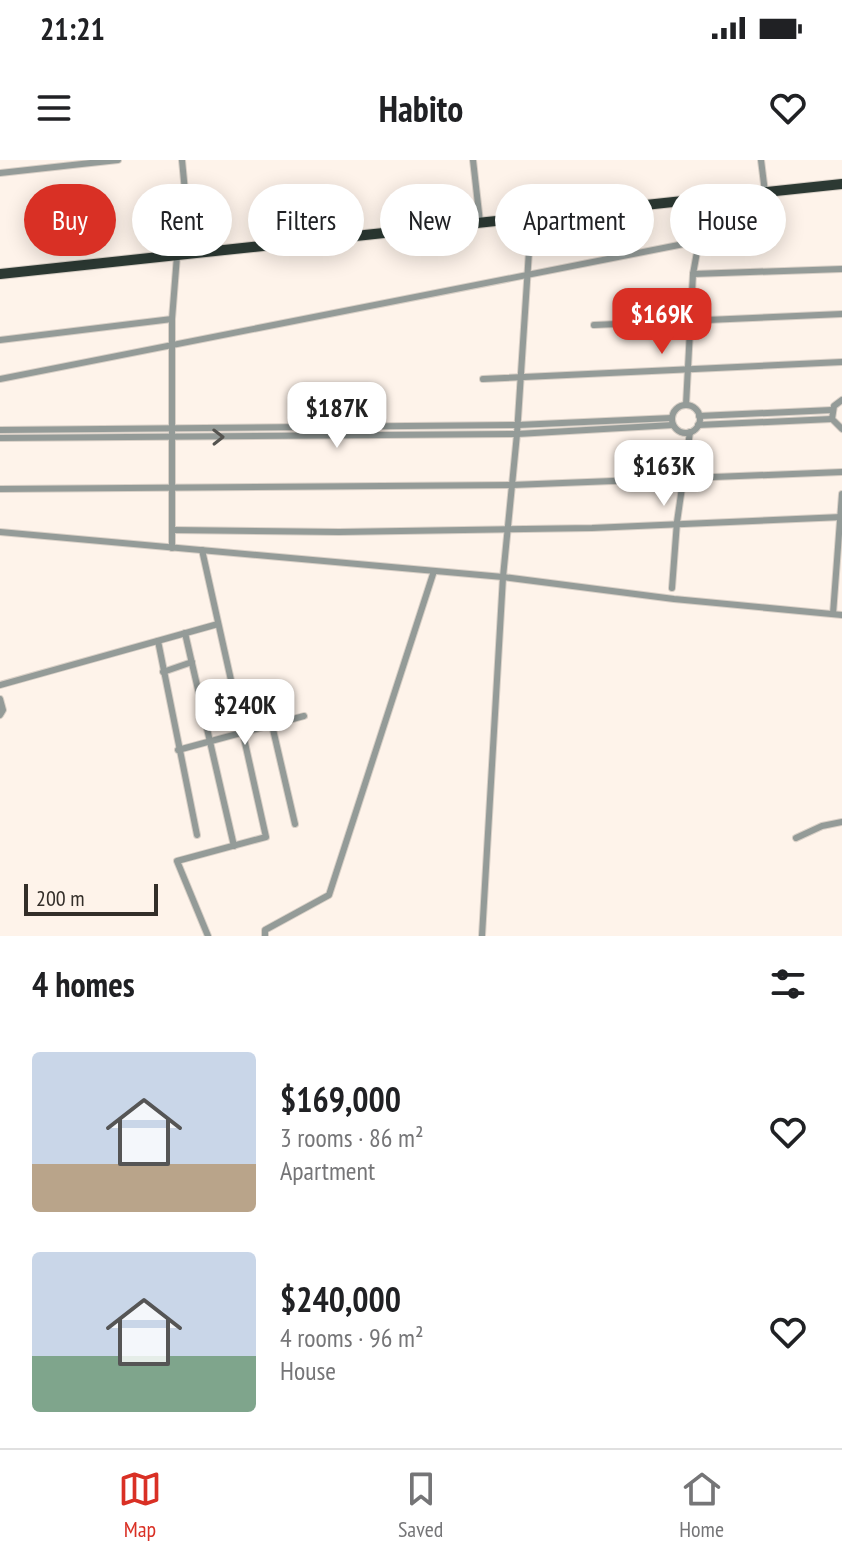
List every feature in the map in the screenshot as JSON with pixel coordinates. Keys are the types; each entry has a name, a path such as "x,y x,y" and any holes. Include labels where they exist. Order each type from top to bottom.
{"highway":[{"path":"786,190 842,184"},
{"path":"232,249 495,221"},
{"path":"0,274 168,256"}],"street":[{"path":"0,173 118,160"},
{"path":"182,160 184,184"},
{"path":"473,160 480,222"},
{"path":"761,160 764,184"},
{"path":"0,379 699,241 693,274 686,405"},
{"path":"172,548 172,319 177,256"},
{"path":"482,936 503,577 518,425 528,256"},
{"path":"693,274 842,269"},
{"path":"594,325 842,314"},
{"path":"0,340 172,319"},
{"path":"483,379 842,362"},
{"path":"699,416 832,410 842,400"},
{"path":"673,422 676,409 686,405 696,410 698,425"},
{"path":"832,410 832,419 842,429"},
{"path":"673,422 682,433 690,432 698,425 832,419"},
{"path":"0,430 673,422"},
{"path":"0,438 517,434 673,422"},
{"path":"672,588 677,522 690,432"},
{"path":"0,489 512,485 842,472"},
{"path":"833,614 840,564 842,494"},
{"path":"172,530 339,532 592,528 841,517"},
{"path":"0,532 503,577 674,599 842,615"},
{"path":"202,550 266,837 177,861 208,936"},
{"path":"265,936 265,930 329,895 434,571"},
{"path":"0,685 218,624"},
{"path":"185,633 234,846"},
{"path":"158,641 197,835"},
{"path":"163,672 192,662"},
{"path":"0,699 3,710 0,715"},
{"path":"178,750 304,716"},
{"path":"272,725 295,824"},
{"path":"796,838 822,826 842,822"}]}
